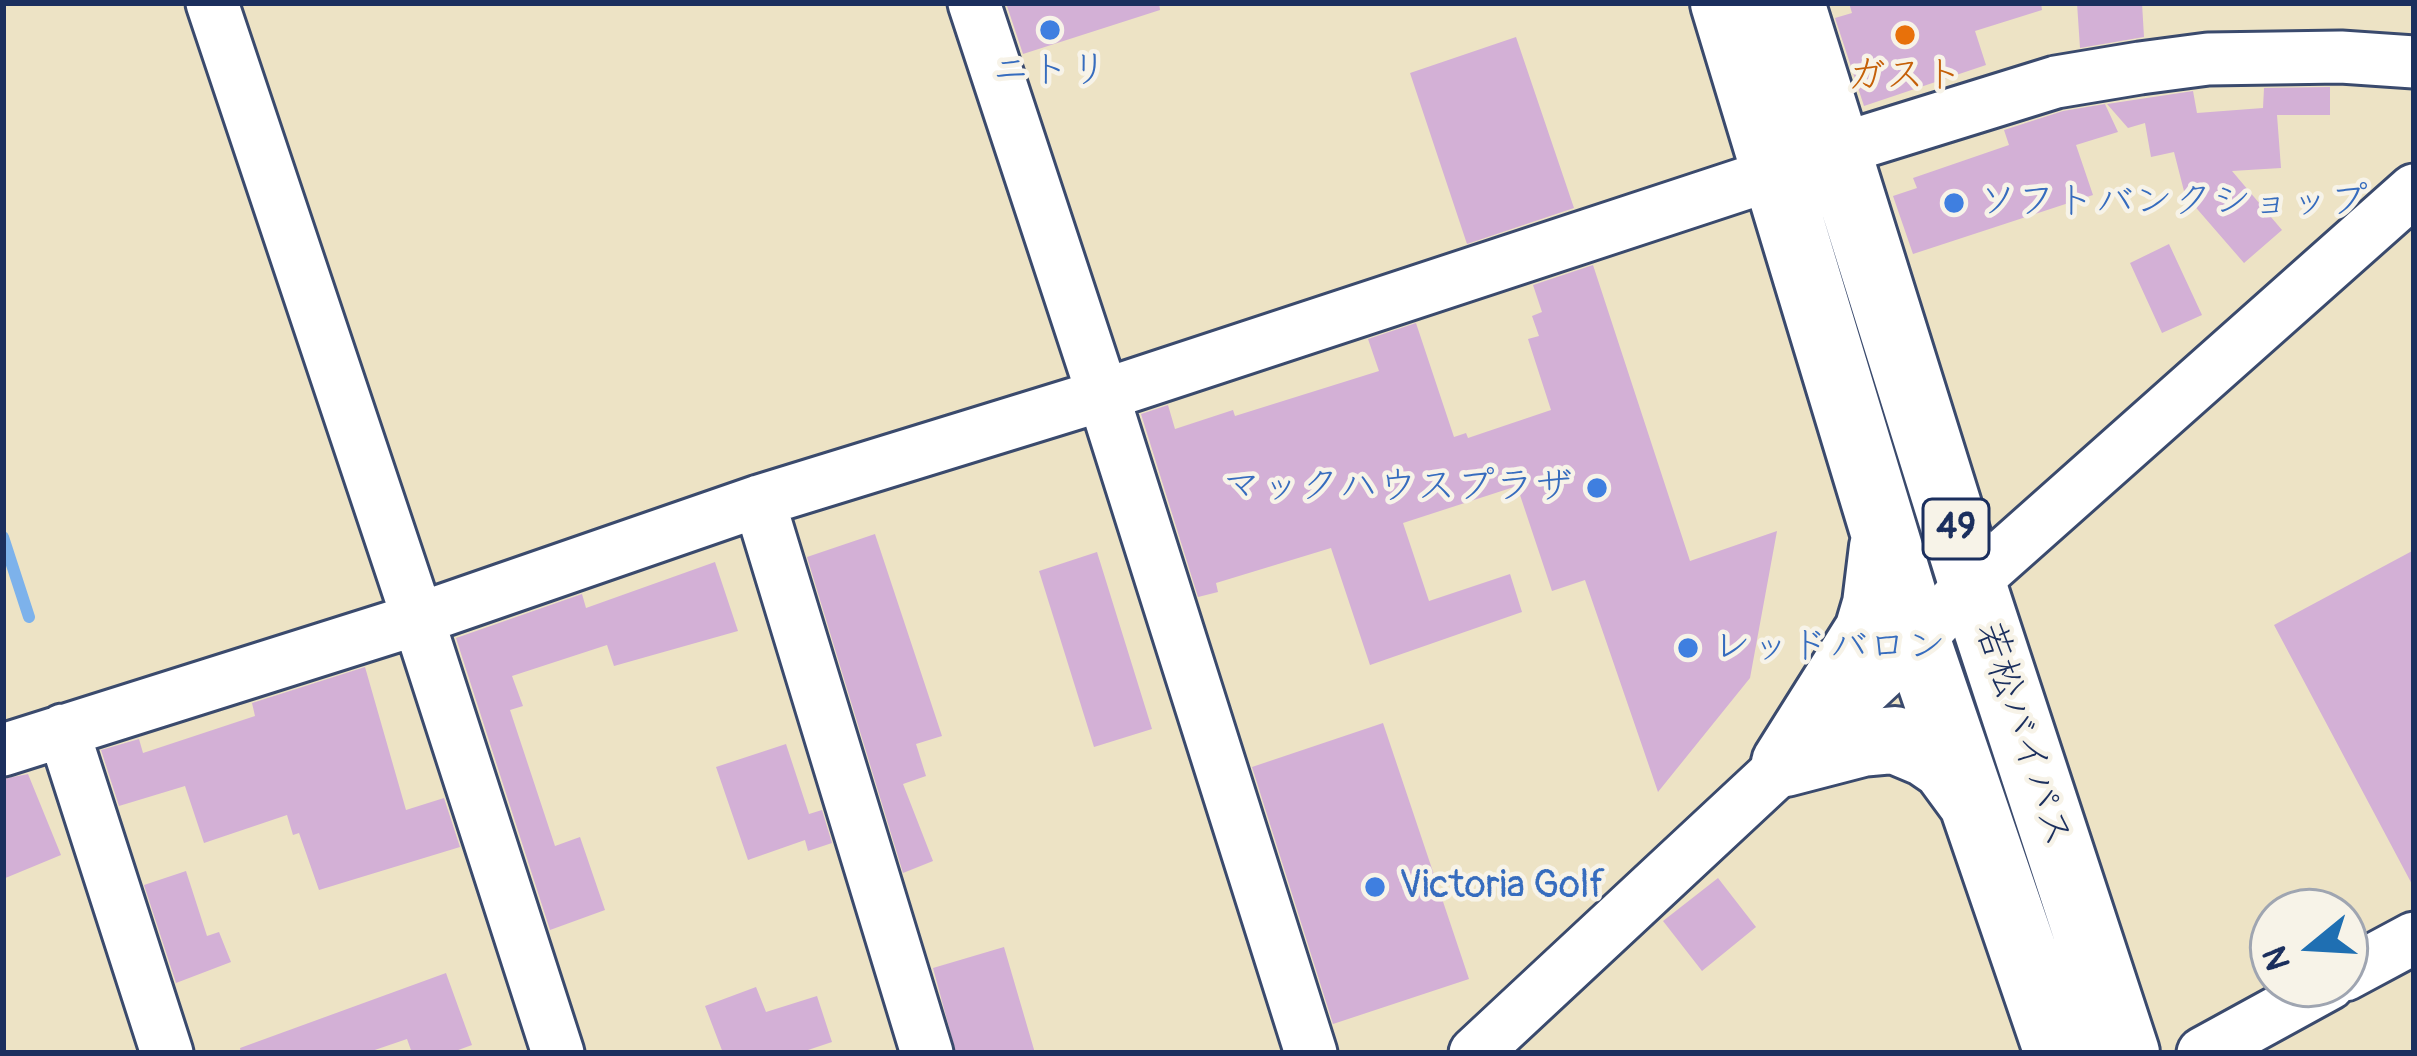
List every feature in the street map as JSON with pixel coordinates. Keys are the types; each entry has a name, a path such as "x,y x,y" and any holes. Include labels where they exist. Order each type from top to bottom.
{"highway":[{"name":"若松バイパス","path":"1724,3 1917,641 2058,1053"},
{"name":"若松バイパス","path":"1791,3 1972,583 2126,1053"},
{"path":"1785,764 1868,631 1882,570 1882,526"},
{"path":"1785,764 1862,743 1895,740 1945,766 1973,805"}],"street":[{"path":"212,3 558,1053"},
{"path":"974,3 1311,1053"},
{"path":"1840,149 2056,82 2140,68 2208,59 2341,57 2414,62"},
{"path":"3,750 418,619 759,501 1103,395 1777,173"},
{"path":"1475,1053 1917,641 1972,583 2414,190"},
{"path":"759,501 927,1053"},
{"path":"63,730 167,1053"},
{"path":"2369,962 2414,938"},
{"path":"2203,1053 2285,1008"}],"building":[{"name":"ニトリ","path":"1006,3 1159,3 1160,10 1023,54"},
{"path":"1849,3 2041,3 2042,10 1975,31 1986,65 1864,106 1835,18 1852,13"},
{"path":"2077,3 2142,3 2144,37 2080,48"},
{"path":"1516,37 1574,208 1467,244 1410,73"},
{"path":"2330,87 2330,115 2277,115 2281,168 2232,171 2282,230 2244,263 2185,195 2174,152 2151,157 2145,123 2128,128 2107,104 2193,91 2197,113 2263,108 2264,88"},
{"path":"2105,104 2118,132 2076,145 2093,195 1913,254 1893,196 1917,188 1913,178 2009,145 2004,130 2063,111"},
{"path":"2169,244 2202,315 2162,333 2130,263"},
{"path":"1593,265 1690,561 1777,531 1750,678 1658,792 1585,580 1552,591 1517,486 1403,523 1429,601 1510,574 1522,612 1370,665 1331,548 1216,583 1218,592 1198,597 1141,414 1168,405 1175,429 1233,410 1235,416 1379,371 1368,339 1416,323 1454,437 1466,433 1468,438 1551,410 1528,339 1539,336 1532,316 1542,312 1533,285"},
{"path":"875,534 942,736 916,744 926,776 903,784 933,861 903,873 807,557"},
{"path":"2414,550 2414,888 2274,625"},
{"path":"1097,552 1152,729 1094,747 1039,571"},
{"path":"715,562 738,631 614,666 607,645 512,676 523,706 510,710 555,846 580,837 605,910 550,930 456,638 582,594 586,608"},
{"path":"365,667 406,810 444,798 460,847 319,890 299,833 293,835 287,815 204,843 185,786 119,806 101,750 139,739 143,753 255,716 252,703"},
{"path":"1383,723 1469,979 1333,1024 1252,767"},
{"path":"786,744 809,814 822,810 832,843 808,851 805,840 748,860 716,767"},
{"path":"28,774 61,855 3,879 3,779"},
{"path":"186,871 207,936 219,932 231,962 176,983 144,885"},
{"path":"1718,878 1756,927 1702,971 1663,921"},
{"path":"1004,947 1035,1053 956,1053 933,968"},
{"path":"446,973 472,1045 450,1053 412,1053 407,1039 366,1053 241,1053 240,1048"},
{"path":"756,987 766,1012 817,996 832,1042 799,1053 723,1053 705,1006"}],"waterway":[{"path":"3,537 29,617"}],"place":[{"name":"ニトリ","path":"1050,30"},
{"name":"ガスト","path":"1905,35"},
{"name":"ソフトバンクショップ","path":"1954,203"},
{"name":"マックハウスプラザ","path":"1597,488"},
{"name":"レッドバロン","path":"1688,648"},
{"name":"Victoria Golf","path":"1375,887"}]}
